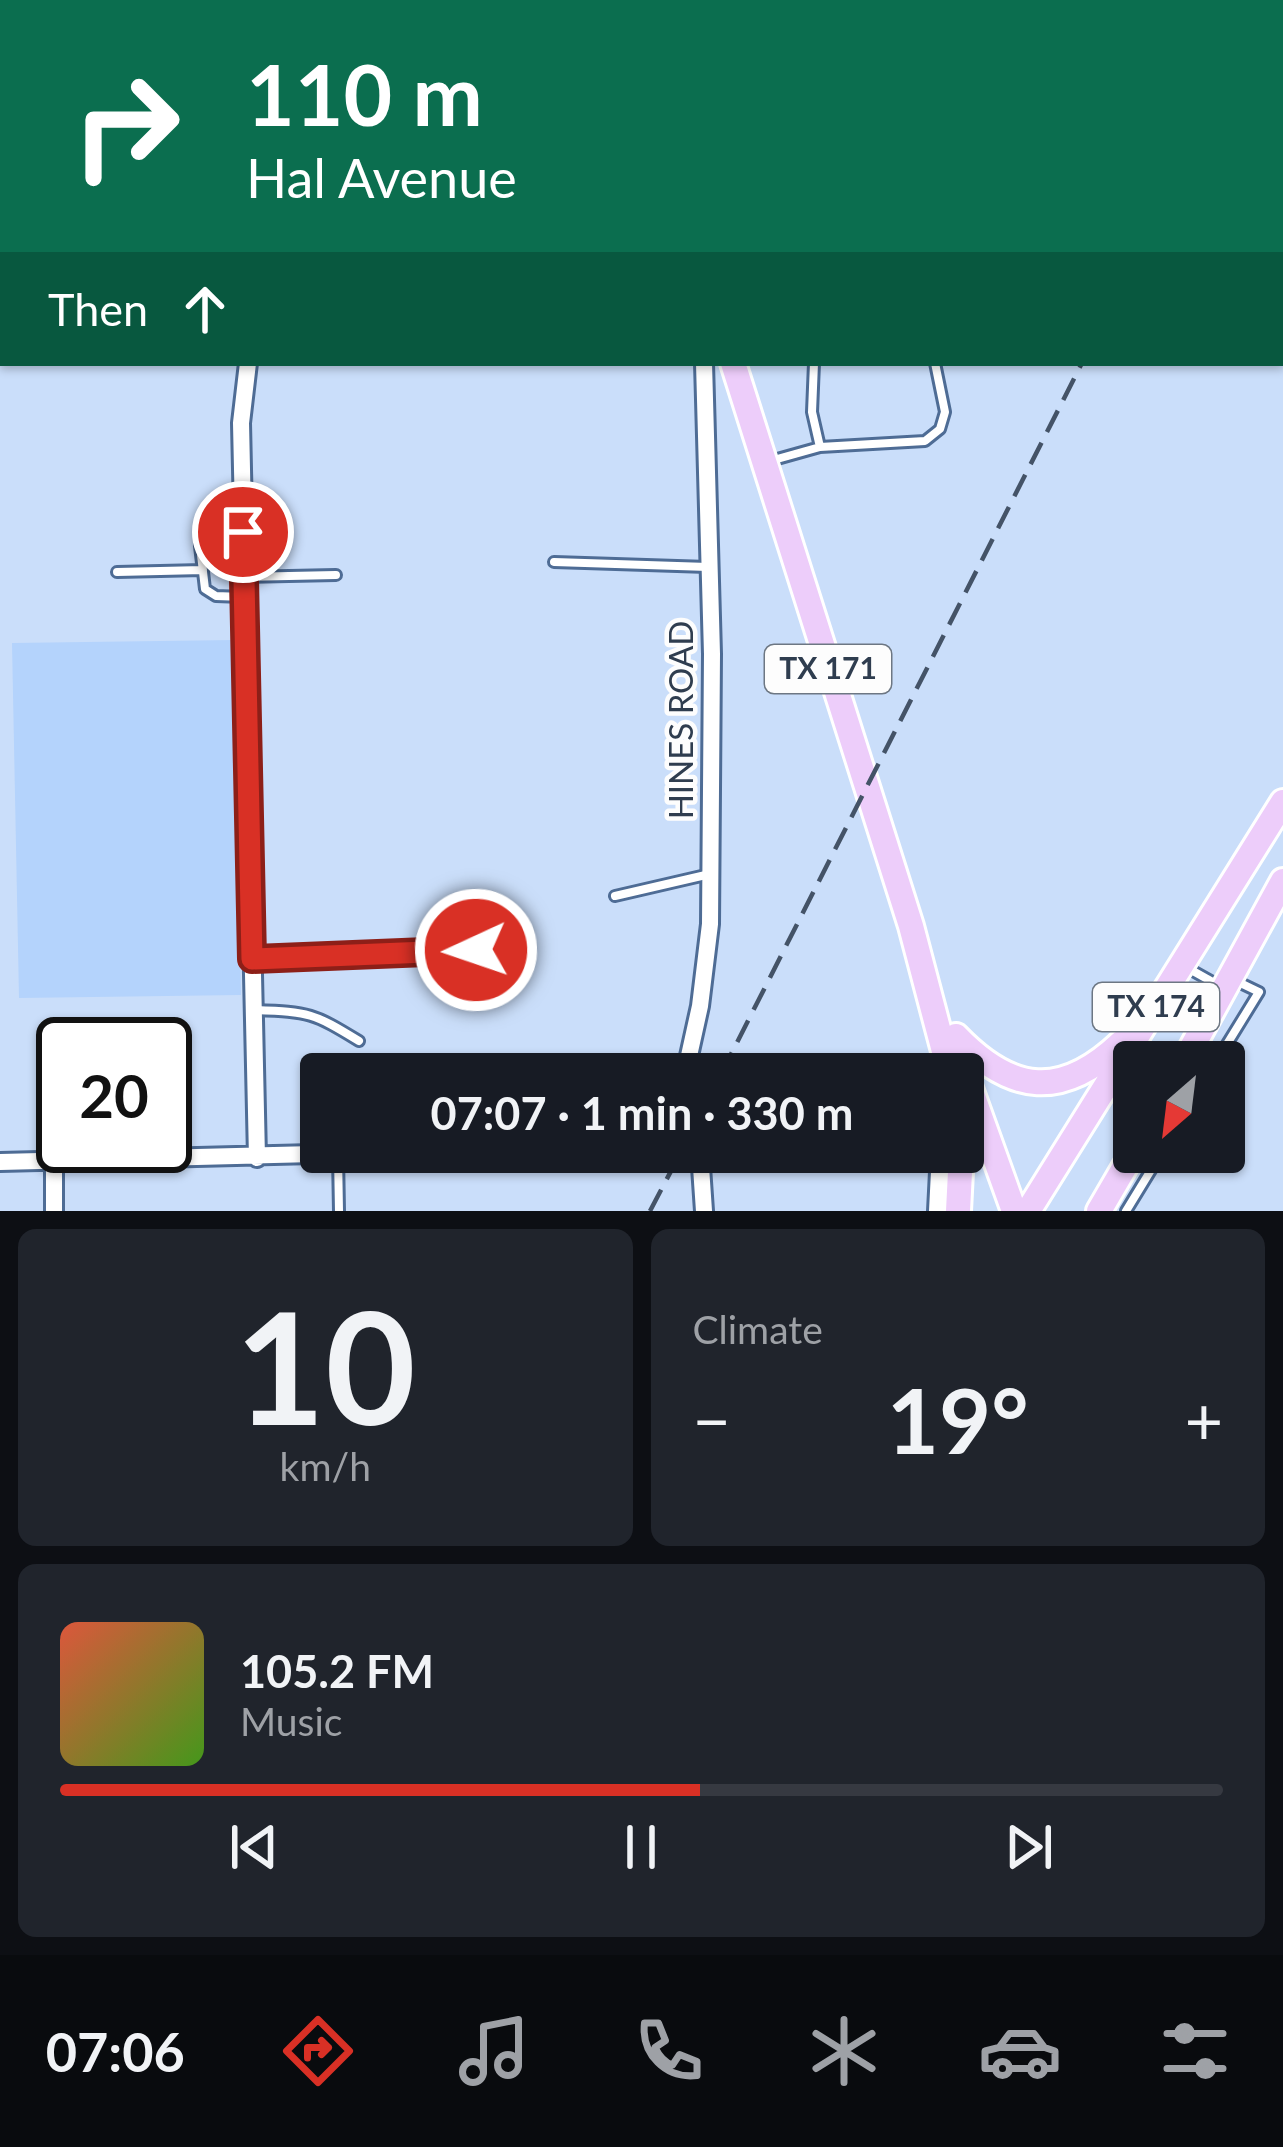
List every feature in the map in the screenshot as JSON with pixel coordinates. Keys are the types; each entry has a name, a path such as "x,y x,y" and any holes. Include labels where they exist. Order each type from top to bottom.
{"main road":[{"name":"TX 171","path":"734,366 911,926 1014,1211"},
{"name":"TX 174","path":"1028,1211 1283,802"},
{"name":"TX 174","path":"1196,1041 1283,881"},
{"name":"TX 171","path":"911,926 944,1053"},
{"path":"949,1029 981,1061 1009,1078 1056,1082 1099,1065 1149,1017"},
{"path":"958,1211 960,1173"},
{"path":"1099,1211 1121,1173"}],"street":[{"path":"247,366 241,423 257,1158"},
{"name":"HINES ROAD","path":"689,1053 705,973 712,874 704,366"},
{"path":"192,1159 300,1156"},
{"path":"0,1162 36,1162"},
{"path":"54,1173 54,1211"},
{"path":"704,1173 704,1211"},
{"path":"937,1211 939,1173"}],"lane":[{"path":"814,366 812,412 820,447"},
{"path":"763,464 820,447 925,441 940,429 945,412 935,366"},
{"path":"243,532 211,537 200,546 205,589 216,596 244,597"},
{"path":"554,562 709,567"},
{"path":"118,572 203,570"},
{"path":"244,577 336,575"},
{"path":"615,896 712,874"},
{"path":"252,959 476,950"},
{"path":"1181,965 1259,992 1229,1041"},
{"path":"254,1010 304,1012 331,1021 359,1041"},
{"path":"338,1173 339,1211"},
{"path":"1126,1211 1149,1173"}],"shaded area":[{"path":"234,640 241,995 19,998 12,643"}],"railway":[{"path":"732,1053 1080,366"},
{"path":"650,1211 670,1173"}],"route":[{"path":"243,532 252,959 476,950"}]}
